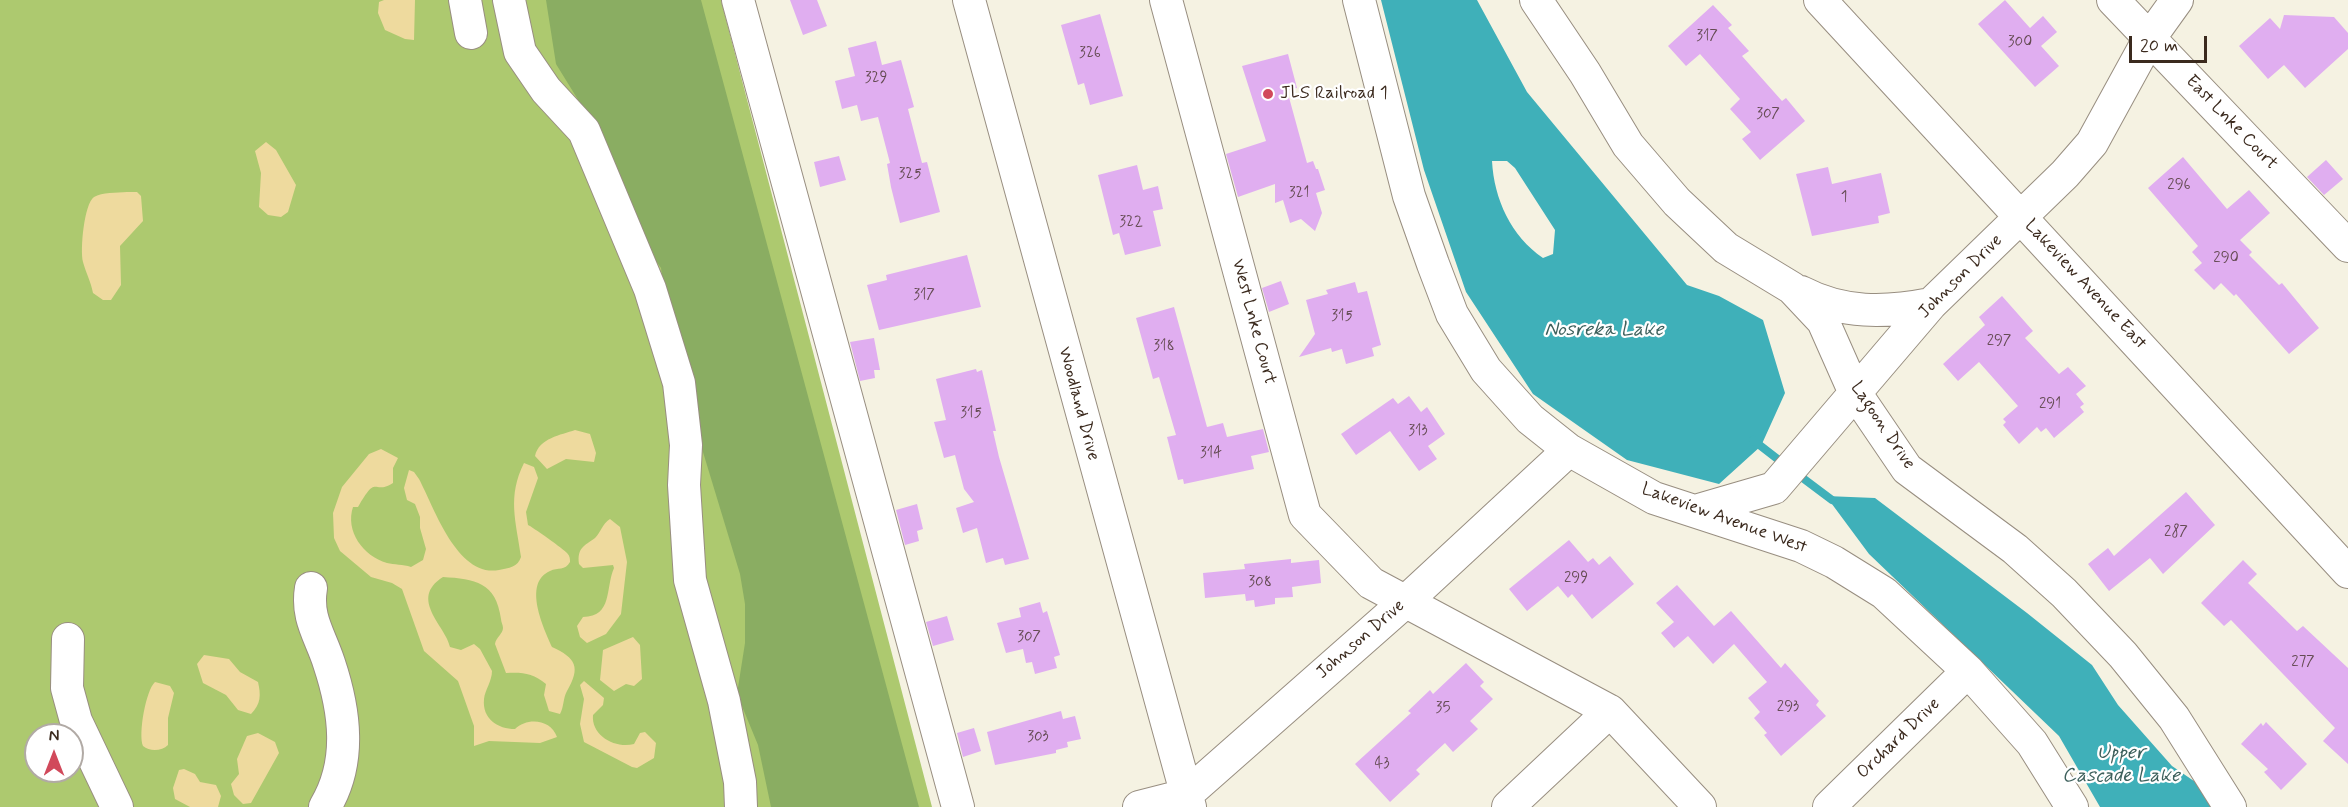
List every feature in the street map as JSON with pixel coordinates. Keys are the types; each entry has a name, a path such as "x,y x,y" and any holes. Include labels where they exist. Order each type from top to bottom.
{"street":[{"path":"465,0 471,33"},
{"path":"509,0 520,52 546,90 584,131 589,142 650,289 679,383 686,445 684,485 690,580 724,701 740,782 741,807"},
{"path":"738,0 958,807"},
{"name":"Woodland Drive","path":"969,0 1188,801"},
{"name":"West Lnke Court","path":"1166,0 1305,515 1371,583 1610,711 1700,807"},
{"name":"Lakeview Avenue West","path":"1359,0 1409,196 1452,314 1486,370 1530,419 1569,450 1654,498 1800,546 1834,562 1884,593 1968,671 2032,743 2072,807"},
{"name":"Lagoon Drive","path":"1536,0 1585,73 1628,145 1677,202 1726,248 1792,288 1823,321 1854,392 1907,469 2015,549 2064,593 2123,655 2174,718 2229,807"},
{"name":"Lakeview Avenue East","path":"1820,0 2348,572"},
{"name":"East Lnke Court","path":"2113,0 2348,246"},
{"name":"Johnson Drive","path":"1774,488 1816,436 1931,304 2066,174 2092,143 2149,39 2176,0"},
{"path":"1792,288 1825,304 1842,308 1894,309 1931,304"},
{"name":"Johnson Drive","path":"1139,807 1188,801 1569,450"},
{"path":"1695,511 1774,488 1784,541"},
{"path":"311,588 309,611 329,663 345,729 341,762 332,796 325,807"},
{"path":"68,639 67,688 76,721 117,807"},
{"name":"Orchard Drive","path":"1829,807 1968,671"},
{"path":"1508,807 1610,711"}],"green space":[{"path":"0,0 721,0 932,807 0,807"},
{"path":"546,0 701,0 919,807 771,807 758,745 737,694 745,643 745,604 740,574 696,429 666,305 661,268 626,218 593,124 556,64"}],"sand":[{"path":"415,0 414,40 405,39 385,30 378,13 379,2"},
{"path":"266,142 276,150 296,185 288,212 281,217 268,215 259,207 261,173 255,151"},
{"path":"137,192 141,196 143,221 120,246 121,285 111,300 103,300 93,293 83,262 85,217 91,201 97,195"},
{"path":"575,430 590,434 596,453 594,462 566,459 547,469 535,456 537,450 551,438"},
{"path":"381,449 398,458 393,468 393,483 372,487 358,507 353,507 351,516 354,533 364,549 378,560 411,567 423,560 426,549 420,528 420,517 415,504 407,500 404,488 409,470 414,472 419,479 440,522 459,552 471,563 484,570 499,570 510,568 520,560 514,498 524,463 534,467 538,478 526,512 528,525 565,551 570,559 566,567 550,571 542,577 537,585 536,596 540,618 552,647 566,655 574,664 574,676 560,714 549,711 544,695 546,684 541,680 527,674 506,673 495,644 503,626 498,607 489,590 474,581 443,577 433,585 429,594 429,603 450,647 461,650 474,644 480,649 492,671 484,706 492,722 509,729 515,729 526,723 544,723 550,726 557,737 540,743 489,741 474,746 474,726 458,681 424,651 402,589 392,583 371,577 340,551 334,538 333,513 342,487 369,454"},
{"path":"610,519 620,527 627,562 621,614 606,634 587,643 580,637 577,626 583,617 593,615 604,607 614,568 613,565 583,568 579,564 579,554"},
{"path":"633,637 640,645 642,679 634,686 626,684 614,691 600,680 603,650"},
{"path":"204,655 229,659 240,672 258,682 259,699 257,707 251,714 238,710 226,695 203,683 197,664"},
{"path":"584,681 604,698 603,705 593,715 593,722 600,735 613,743 627,745 634,744 640,733 645,732 656,743 654,758 637,768 632,767 584,742 580,724 584,699 580,685"},
{"path":"155,682 170,686 174,693 168,718 168,745 156,750 143,746 142,740 142,723 146,703"},
{"path":"258,733 275,742 279,753 251,803 243,804 234,795 231,784 239,774 237,759 247,736"},
{"path":"184,769 195,774 200,782 216,785 221,796 218,807 190,807 175,799 173,788 179,770"}],"water":[{"name":"Nosreka Lake","path":"1381,0 1477,0 1527,92 1687,285 1719,296 1763,320 1785,393 1761,446 1719,484 1627,460 1533,394 1466,292 1424,170","holes":["1492,161 1507,161 1515,168 1555,230 1553,254 1543,258 1522,239 1506,216 1496,189"]},
{"name":"Upper Cascade Lake","path":"1826,496 1875,498 2027,613 2092,665 2118,705 2172,766 2207,790 2218,807 2100,807 2059,736 1869,554"}],"building":[{"path":"790,0 817,0 827,26 803,35"},
{"path":"2005,0 2030,28 2043,16 2057,32 2041,46 2059,66 2035,87 1978,24"},
{"path":"1713,5 1732,25 1728,28 1749,51 1742,56 1782,101 1786,98 1805,121 1760,160 1742,139 1751,132 1730,109 1740,99 1700,54 1686,66 1668,46"},
{"path":"1100,14 1123,96 1090,105 1084,83 1078,85 1061,25"},
{"path":"2284,15 2334,17 2348,33 2348,49 2305,88 2284,65 2268,79 2239,46 2270,18 2280,29"},
{"path":"876,41 882,65 901,60 914,107 908,109 922,163 927,162 940,212 900,223 887,164 890,163 878,117 861,121 857,105 842,109 835,81 855,76 848,48"},
{"path":"1288,54 1297,88 1287,90 1307,163 1313,161 1325,190 1316,193 1322,213 1315,231 1301,219 1290,223 1283,200 1275,203 1275,184 1238,197 1226,154 1266,141 1242,66"},
{"path":"839,156 846,180 820,187 814,162"},
{"path":"2183,157 2227,209 2249,190 2270,213 2240,240 2252,252 2249,255 2279,285 2282,283 2319,328 2289,354 2236,294 2234,296 2221,283 2214,290 2194,270 2202,263 2192,252 2198,246 2148,188"},
{"path":"2326,160 2343,179 2324,195 2307,177"},
{"path":"1137,165 1143,190 1158,186 1163,209 1153,211 1161,246 1125,255 1119,233 1113,235 1098,175"},
{"path":"1828,167 1832,184 1881,173 1890,213 1878,216 1879,223 1812,236 1796,174"},
{"path":"967,255 981,307 879,330 867,285 887,280 886,275"},
{"path":"1281,281 1289,304 1269,312 1262,288"},
{"path":"1355,282 1358,293 1367,291 1381,345 1372,348 1374,356 1346,364 1342,349 1332,352 1331,348 1299,357 1315,334 1306,300 1328,294 1326,290"},
{"path":"2002,296 2033,331 2025,338 2059,374 2068,367 2086,386 2076,394 2084,404 2080,407 2084,412 2054,438 2046,428 2041,432 2037,427 2019,444 2003,425 2006,422 2003,419 2018,406 1979,362 1958,381 1943,364 1985,325 1979,317"},
{"path":"1174,307 1207,427 1223,423 1227,437 1263,429 1269,452 1251,456 1254,469 1184,484 1183,479 1178,480 1167,437 1176,435 1159,377 1153,379 1136,318"},
{"path":"874,338 880,370 874,370 875,378 860,381 850,342"},
{"path":"976,369 977,372 982,370 996,431 993,431 999,457 1029,559 1005,565 1003,558 986,563 977,528 963,533 956,508 974,502 964,489 955,455 944,458 934,422 946,420 936,379"},
{"path":"1409,396 1421,412 1427,407 1445,434 1428,446 1437,459 1419,471 1390,431 1356,455 1341,434 1393,398 1398,404"},
{"path":"2186,492 2215,525 2163,574 2150,558 2109,591 2088,564 2108,548 2114,556"},
{"path":"917,504 923,529 917,531 919,541 905,545 896,510"},
{"path":"1569,540 1588,562 1593,558 1599,565 1610,556 1634,584 1592,619 1572,594 1568,598 1558,586 1527,611 1509,589"},
{"path":"1291,559 1291,563 1319,560 1321,583 1292,587 1293,597 1275,598 1275,604 1255,607 1254,600 1246,601 1245,594 1205,598 1203,573 1245,569 1244,564"},
{"path":"2243,560 2257,574 2248,583 2297,631 2303,626 2348,668 2348,764 2323,741 2335,728 2231,620 2224,626 2201,603"},
{"path":"1677,585 1714,626 1731,611 1781,668 1785,663 1819,701 1816,705 1826,716 1781,756 1764,735 1767,733 1754,718 1760,712 1748,698 1767,682 1734,644 1713,664 1688,636 1674,648 1661,633 1674,622 1656,603"},
{"path":"1040,602 1043,613 1047,611 1060,655 1054,657 1057,668 1035,674 1032,662 1026,663 1023,649 1006,653 997,623 1021,617 1019,608"},
{"path":"947,616 954,640 933,646 926,622"},
{"path":"1466,663 1484,682 1480,686 1493,699 1470,721 1478,729 1453,752 1445,743 1416,770 1420,774 1390,802 1355,764 1411,713 1408,711 1430,690 1433,694"},
{"path":"1061,711 1063,719 1075,716 1081,739 1067,742 1068,747 1056,750 1056,753 995,765 987,732"},
{"path":"2266,722 2307,764 2281,790 2264,772 2268,769 2241,744 2261,723 2263,726"},
{"path":"974,728 981,751 963,757 957,733"}],"waterway":[{"path":"1753,440 1784,464"},
{"path":"1796,473 1832,500"}],"place":[{"name":"JLS Railroad 1","path":"1268,94"}]}
